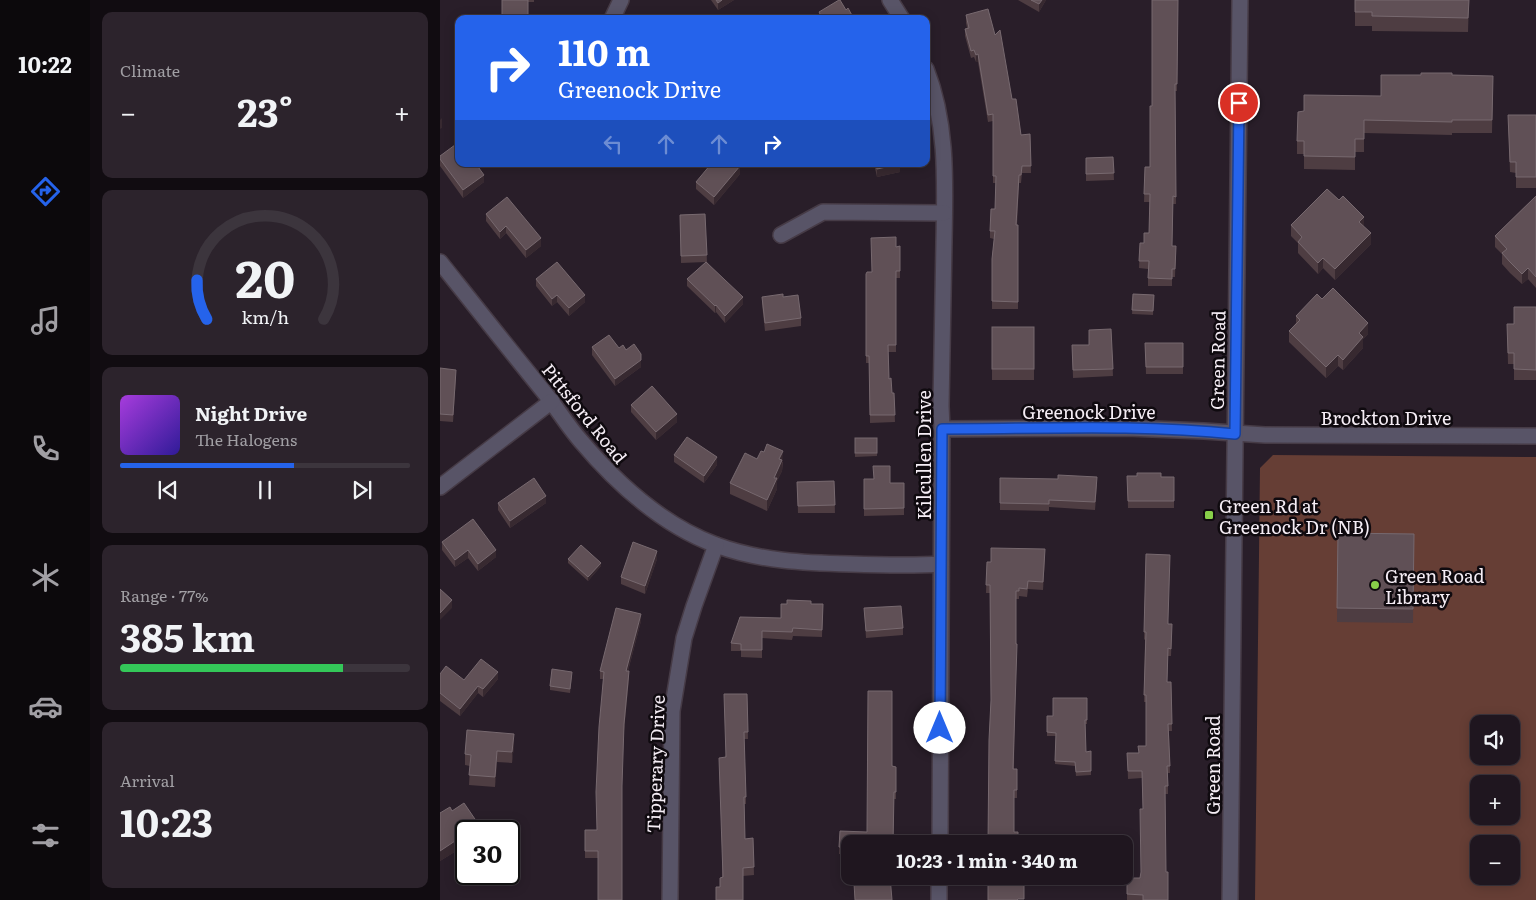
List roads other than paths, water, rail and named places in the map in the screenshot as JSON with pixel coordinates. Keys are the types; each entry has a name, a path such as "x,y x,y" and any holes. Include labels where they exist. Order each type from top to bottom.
{"street":[{"path":"614,15 621,0"},
{"path":"890,0 899,15"},
{"name":"Green Road","path":"1230,900 1240,0"},
{"name":"Kilcullen Drive","path":"930,79 938,109 944,150 940,564 940,835"},
{"path":"781,235 823,212 944,213"},
{"name":"Pittsford Road","path":"440,262 552,401 579,440 616,480 666,520 716,545 750,555 816,564 915,566 940,564"},
{"path":"440,486 552,401"},
{"name":"Greenock Drive","path":"942,429 1128,428 1235,434"},
{"name":"Brockton Drive","path":"1235,434 1536,436"},
{"name":"Tipperary Drive","path":"670,900 672,710 684,638 716,545"},
{"path":"939,885 939,900"}],"place":[{"name":"Green Rd at Greenock Dr (NB)","path":"1209,515"},
{"name":"Green Road Library","path":"1375,585"}]}
